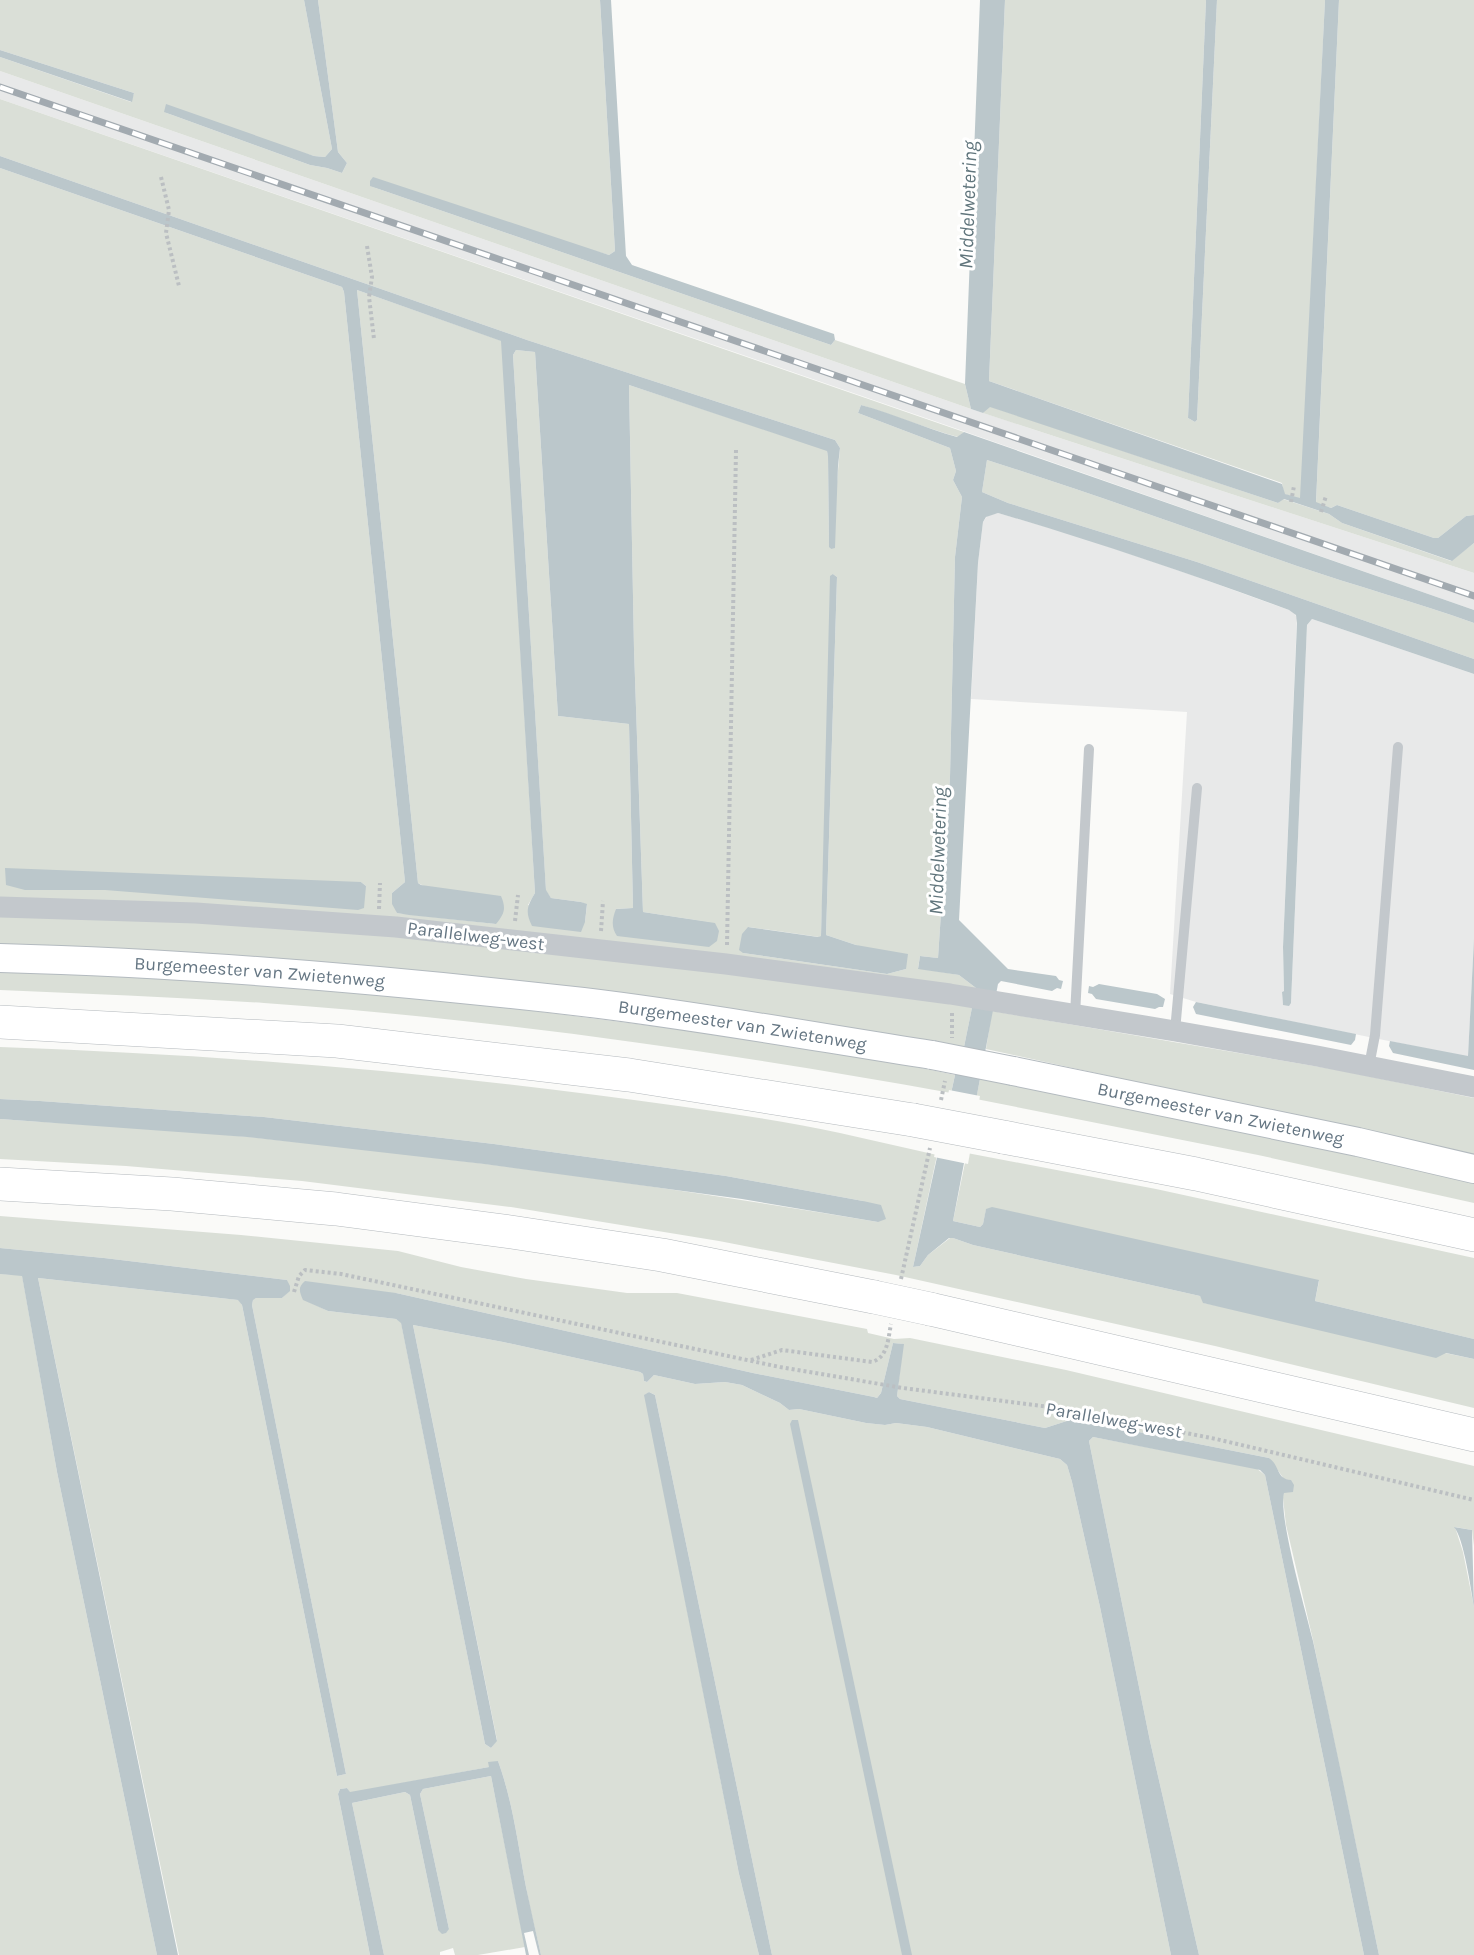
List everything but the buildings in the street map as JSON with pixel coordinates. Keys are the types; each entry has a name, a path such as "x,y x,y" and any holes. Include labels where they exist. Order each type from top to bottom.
{"highway":[{"path":"0,1022 337,1041 629,1075 923,1128 1003,1137 1196,1174 1474,1235"},
{"path":"0,1184 172,1194 348,1211 662,1255 930,1309 1474,1435"}],"main road":[{"name":"Burgemeester van Zwietenweg","path":"0,958 254,971 480,992 607,1006 942,1052 1013,1071 1335,1137 1474,1169"}],"street":[{"name":"Parallelweg-west","path":"0,908 196,912 396,927 726,964 957,995 1175,1031 1369,1066 1474,1088"}],"lane":[{"path":"1369,1066 1375,1035 1398,747"},
{"path":"1075,1015 1089,749"},
{"path":"1175,1031 1197,788"}],"path":[{"path":"161,177 169,210 166,233 179,286"},
{"path":"367,246 372,277 369,297 374,339"},
{"path":"726,964 736,450"},
{"path":"1291,502 1294,486"},
{"path":"1321,512 1326,496"},
{"path":"513,940 518,895"},
{"path":"600,950 603,902"},
{"path":"942,1052 953,1018 957,995"},
{"path":"940,1103 946,1080"},
{"name":"Parallelweg-west","path":"750,1360 782,1350 872,1362 879,1360 885,1354 889,1300 923,1128"},
{"name":"Parallelweg-west","path":"294,1292 299,1276 305,1270 342,1274 780,1367 903,1388 1065,1409 1204,1436 1474,1500"}],"shaded area":[{"path":"0,0 304,0 332,149 325,157 314,156 164,112 310,165 342,173 347,163 338,152 318,0 600,0 615,251 609,255 370,186 831,345 835,340 965,384 971,409 0,71 0,57 131,102 134,93 0,50"},
{"path":"304,0 318,0 338,152 347,163 342,173 310,165 164,112 166,104 314,156 325,157 332,149"},
{"path":"600,0 611,0 626,256 632,265 834,334 835,340 831,345 370,186 373,177 609,255 615,251"},
{"path":"980,0 1005,0 989,381 1282,484 1285,494 1300,498 1325,0 1339,0 1316,502 1331,508 1337,505 1434,538 1438,538 1466,516 1474,515 1474,543 1452,561 1342,523 1329,514 1284,499 1278,503 990,407 983,413 971,409 965,384"},
{"path":"1005,0 1206,0 1188,418 1195,422 1197,420 1217,0 1325,0 1301,499 1284,494 1282,483 989,381"},
{"path":"1206,0 1217,0 1197,420 1195,422 1188,418"},
{"path":"1339,0 1474,0 1474,515 1466,516 1438,538 1337,505 1331,508 1316,503"},
{"path":"0,50 134,93 132,102 0,57"},
{"path":"0,71 971,409 1474,573 1474,610 943,424 0,99"},
{"path":"0,99 964,432 958,437 861,405 858,413 950,448 956,471 953,480 962,497 955,557 950,777 938,958 920,956 918,968 959,975 976,988 964,1047 0,947 0,168 342,287 405,882 392,893 397,913 496,924 418,883 357,290 502,341 535,893 528,905 585,922 587,905 551,898 546,891 513,355 516,350 535,352 558,716 629,724 633,908 615,909 715,923 643,912 634,649 629,385 827,450 829,546 831,549 840,448 835,440 527,340 0,156","holes":["833,574 837,577 826,935 856,945 906,969 887,974 743,953 749,927 821,936","361,882 366,886 25,890"]},
{"path":"0,156 527,340 835,440 840,448 835,548 831,549 829,547 827,451 629,385 634,649 643,912 715,923 719,931 717,941 709,947 617,936 613,926 616,909 633,908 629,724 558,716 535,352 516,350 513,355 546,890 551,898 587,904 585,922 581,932 532,926 528,917 529,905 535,893 501,341 357,290 418,883 501,896 504,910 496,924 397,913 392,904 392,893 405,882 342,287 0,168"},
{"path":"861,405 957,437 964,432 1474,610 1474,623 1297,566 987,460 982,492 1008,503 1197,562 1474,659 1474,674 1312,619 1307,625 1291,1003 1289,1006 1283,1005 1283,947 1296,615 1289,610 1217,584 1071,535 998,513 986,517 983,522 978,563 959,920 1008,969 1056,976 1063,981 1061,989 1057,988 1052,991 1001,981 998,984 953,1221 980,1227 983,1224 986,1209 992,1207 1319,1280 1315,1301 1474,1339 1474,1359 1446,1353 1436,1358 1203,1303 1200,1296 973,1245 953,1238 949,1238 928,1255 920,1266 913,1267 976,988 959,975 918,969 920,956 938,958 950,777 955,557 962,497 953,480 956,471 950,448 858,413"},
{"path":"989,406 1278,503 1283,499 1329,514 1342,523 1451,561 1474,543 1474,573 983,413"},
{"path":"987,460 1297,566 1474,623 1474,659 1197,562 1008,503 982,492"},
{"path":"998,513 1074,535 1294,612 1297,618 1283,947 1283,1005 1291,1003 1307,625 1312,619 1474,674 1474,939 1468,1057 1196,1002 1170,994 1187,712 971,699 978,563 983,522 988,515"},
{"path":"833,574 837,577 826,935 856,945 908,954 906,969 887,974 743,953 739,950 742,934 748,927 821,936 830,576"},
{"path":"5,868 361,882 366,886 364,908 358,910 105,890 25,890 6,885"},
{"path":"1474,939 1474,1070 1393,1053 1389,1046 1390,1041 1468,1056"},
{"path":"0,971 234,983 466,1003 831,1051 955,1075 951,1093 695,1051 436,1018 264,1003 0,990"},
{"path":"1099,984 1157,994 1165,999 1163,1007 1155,1009 1096,999 1088,993 1089,986"},
{"path":"1196,1002 1356,1034 1355,1040 1351,1045 1196,1014 1193,1007"},
{"path":"992,1011 1338,1070 1474,1098 1474,1156 986,1049"},
{"path":"0,1047 299,1064 522,1086 780,1121 937,1155 913,1267 920,1266 928,1255 953,1238 973,1245 1200,1296 1204,1303 1474,1359 1474,1408 1215,1346 896,1275 719,1241 511,1207 302,1181 126,1166 0,1159 0,1119 156,1129 328,1145 485,1164 643,1185 878,1222 863,1201 726,1176 494,1144 264,1117 0,1099"},
{"path":"980,1079 1168,1114 1474,1181 1474,1203 1258,1155 976,1099"},
{"path":"0,1099 264,1117 494,1144 726,1176 863,1201 881,1205 886,1219 878,1222 742,1199 484,1164 247,1137 0,1119"},
{"path":"967,1153 1156,1189 1474,1258 1474,1339 1315,1301 1319,1281 986,1210 983,1224 980,1227 953,1221"},
{"path":"0,1216 241,1235 398,1251 461,1267 526,1279 627,1293 677,1293 867,1329 868,1333 894,1339 910,1338 1066,1370 1474,1466 1474,1546 1472,1530 1455,1527 1463,1552 1474,1607 1474,1955 1379,1955 1313,1640 1286,1525 1283,1498 1284,1479 1269,1458 1073,1419 1045,1428 900,1399 897,1396 903,1344 893,1343 881,1393 877,1398 753,1373 396,1293 303,1299 328,1311 396,1319 401,1322 485,1744 491,1748 497,1740 413,1325 640,1372 643,1374 644,1381 647,1382 654,1375 695,1384 725,1382 742,1385 780,1403 789,1410 799,1409 866,1423 885,1425 896,1423 927,1427 1060,1459 1067,1465 1072,1482 1100,1607 1171,1955 772,1955 655,1395 649,1392 645,1395 739,1874 759,1955 541,1955 511,1808 498,1761 489,1767 350,1793 347,1788 340,1789 338,1794 370,1955 179,1955 38,1278 239,1300 242,1305 337,1776 346,1774 252,1305 253,1299 256,1298 282,1298 289,1291 287,1280 0,1248"},
{"path":"0,1248 287,1280 290,1286 290,1291 282,1298 256,1298 252,1305 346,1774 337,1776 242,1305 238,1300 38,1278 178,1955 157,1955 57,1472 22,1276 0,1274"},
{"path":"0,1274 22,1275 57,1472 157,1955 0,1955"},
{"path":"305,1281 396,1293 753,1373 877,1398 881,1393 893,1343 904,1344 897,1396 900,1399 1045,1428 1073,1419 1269,1458 1280,1474 1291,1480 1294,1485 1293,1492 1284,1493 1285,1522 1313,1641 1379,1955 1364,1955 1265,1475 1260,1470 1093,1437 1089,1441 1150,1741 1199,1955 1171,1955 1100,1607 1072,1482 1067,1465 1060,1459 927,1427 896,1423 885,1425 866,1423 799,1409 789,1410 780,1403 742,1385 725,1382 695,1384 654,1375 647,1382 644,1381 643,1374 640,1372 413,1325 497,1741 491,1748 485,1744 401,1323 396,1319 328,1311 303,1300 300,1289"},
{"path":"649,1392 655,1395 772,1955 759,1955 739,1874 644,1395"},
{"path":"792,1420 798,1420 912,1955 902,1955 790,1424"},
{"path":"1093,1437 1256,1468 1265,1475 1364,1955 1199,1955 1150,1741 1089,1441"},
{"path":"1454,1527 1472,1530 1474,1607 1464,1553"},
{"path":"498,1761 511,1808 541,1955 539,1955 533,1931 524,1933 529,1955 526,1955 491,1776 423,1789 420,1794 449,1929 442,1934 438,1930 410,1795 405,1792 352,1803 384,1955 370,1955 338,1794 340,1789 347,1788 350,1792 489,1767 488,1762"},
{"path":"491,1776 525,1947 478,1955 455,1955 453,1948 440,1952 440,1955 384,1955 352,1803 405,1792 410,1795 438,1930 449,1929 420,1794 423,1789"}],"pier":[{"path":"949,1090 980,1096 968,1164 934,1157"}],"railway":[{"path":"0,87 1474,596"}],"water label":[{"name":"Middelwetering","path":"968,205"},
{"name":"Middelwetering","path":"938,851"}]}
